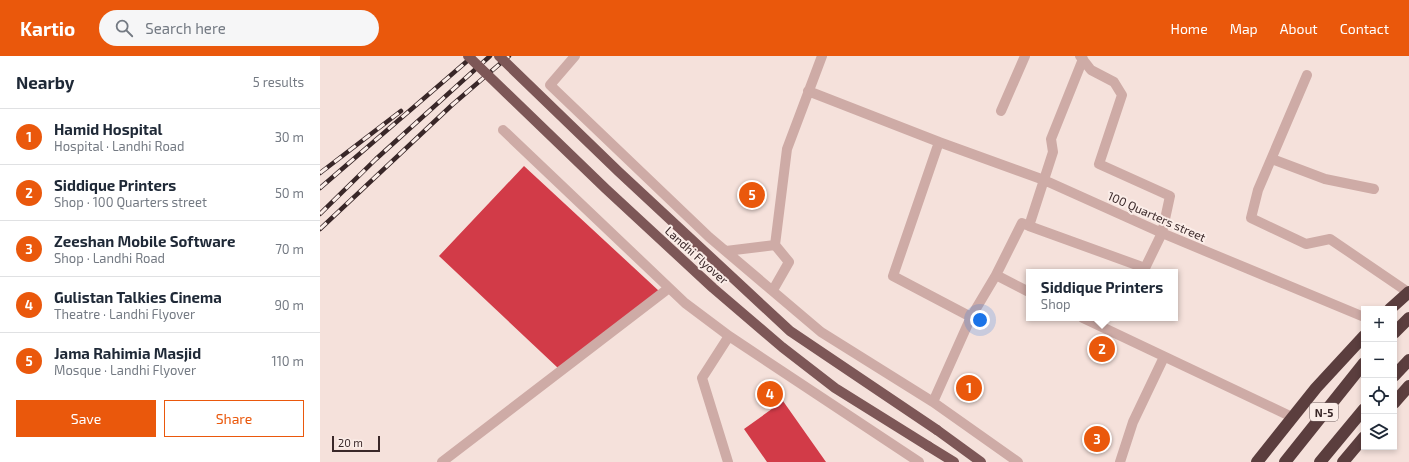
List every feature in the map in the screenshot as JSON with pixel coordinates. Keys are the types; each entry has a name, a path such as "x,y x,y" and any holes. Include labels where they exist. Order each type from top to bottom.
{"highway":[{"path":"1393,306 1409,292"},
{"path":"1397,330 1409,318"},
{"path":"1257,462 1316,388 1361,339"},
{"path":"1397,373 1409,360"},
{"name":"N-5","path":"1285,462 1361,367"},
{"path":"1397,400 1409,386"},
{"name":"N-5","path":"1320,462 1361,413"},
{"path":"1343,462 1361,441"}],"main road":[{"name":"Landhi Flyover","path":"468,56 606,189 713,288 759,327 835,388 954,462"},
{"name":"Landhi Flyover","path":"499,56 619,172 790,331 937,430 981,462"}],"street":[{"path":"575,56 550,84 726,251 822,332 933,402 1018,462"},
{"path":"773,290 789,262 775,245 779,202 787,149 822,56"},
{"path":"1001,111 1026,56"},
{"path":"1029,226 1053,152 1051,139 1082,58"},
{"path":"933,402 971,318 996,275 1022,223 1145,268 1162,233 1170,196 1099,164 1122,94 1114,82 1091,70 1082,58"},
{"path":"1307,75 1258,190 1251,218 1306,244 1330,239 1409,292"},
{"name":"100 Quarters street","path":"808,91 937,146 1044,180 1162,233 1361,316"},
{"path":"503,130 685,303 729,336 919,462"},
{"path":"937,146 893,276 971,318"},
{"path":"1272,159 1325,179 1374,189"},
{"path":"726,251 775,245"},
{"path":"996,275 1026,290"},
{"path":"442,462 670,288"},
{"path":"1088,321 1292,417"},
{"path":"728,462 702,378 729,336"},
{"path":"1120,462 1133,422 1164,357"}],"building":[{"path":"524,166 659,291 558,368 439,256"},
{"path":"783,401 826,462 767,462 744,429"}],"railway":[{"path":"320,188 473,56"},
{"path":"320,214 376,159 490,56"},
{"path":"320,229 452,105 509,56"},
{"path":"320,173 401,111"}],"place":[{"name":"Jama Rahimia Masjid","path":"752,195"},
{"name":"Siddique Printers","path":"1102,349"},
{"name":"Hamid Hospital","path":"969,388"},
{"name":"Gulistan Talkies Cinema","path":"770,394"},
{"name":"Zeeshan Mobile Software","path":"1097,439"}]}
